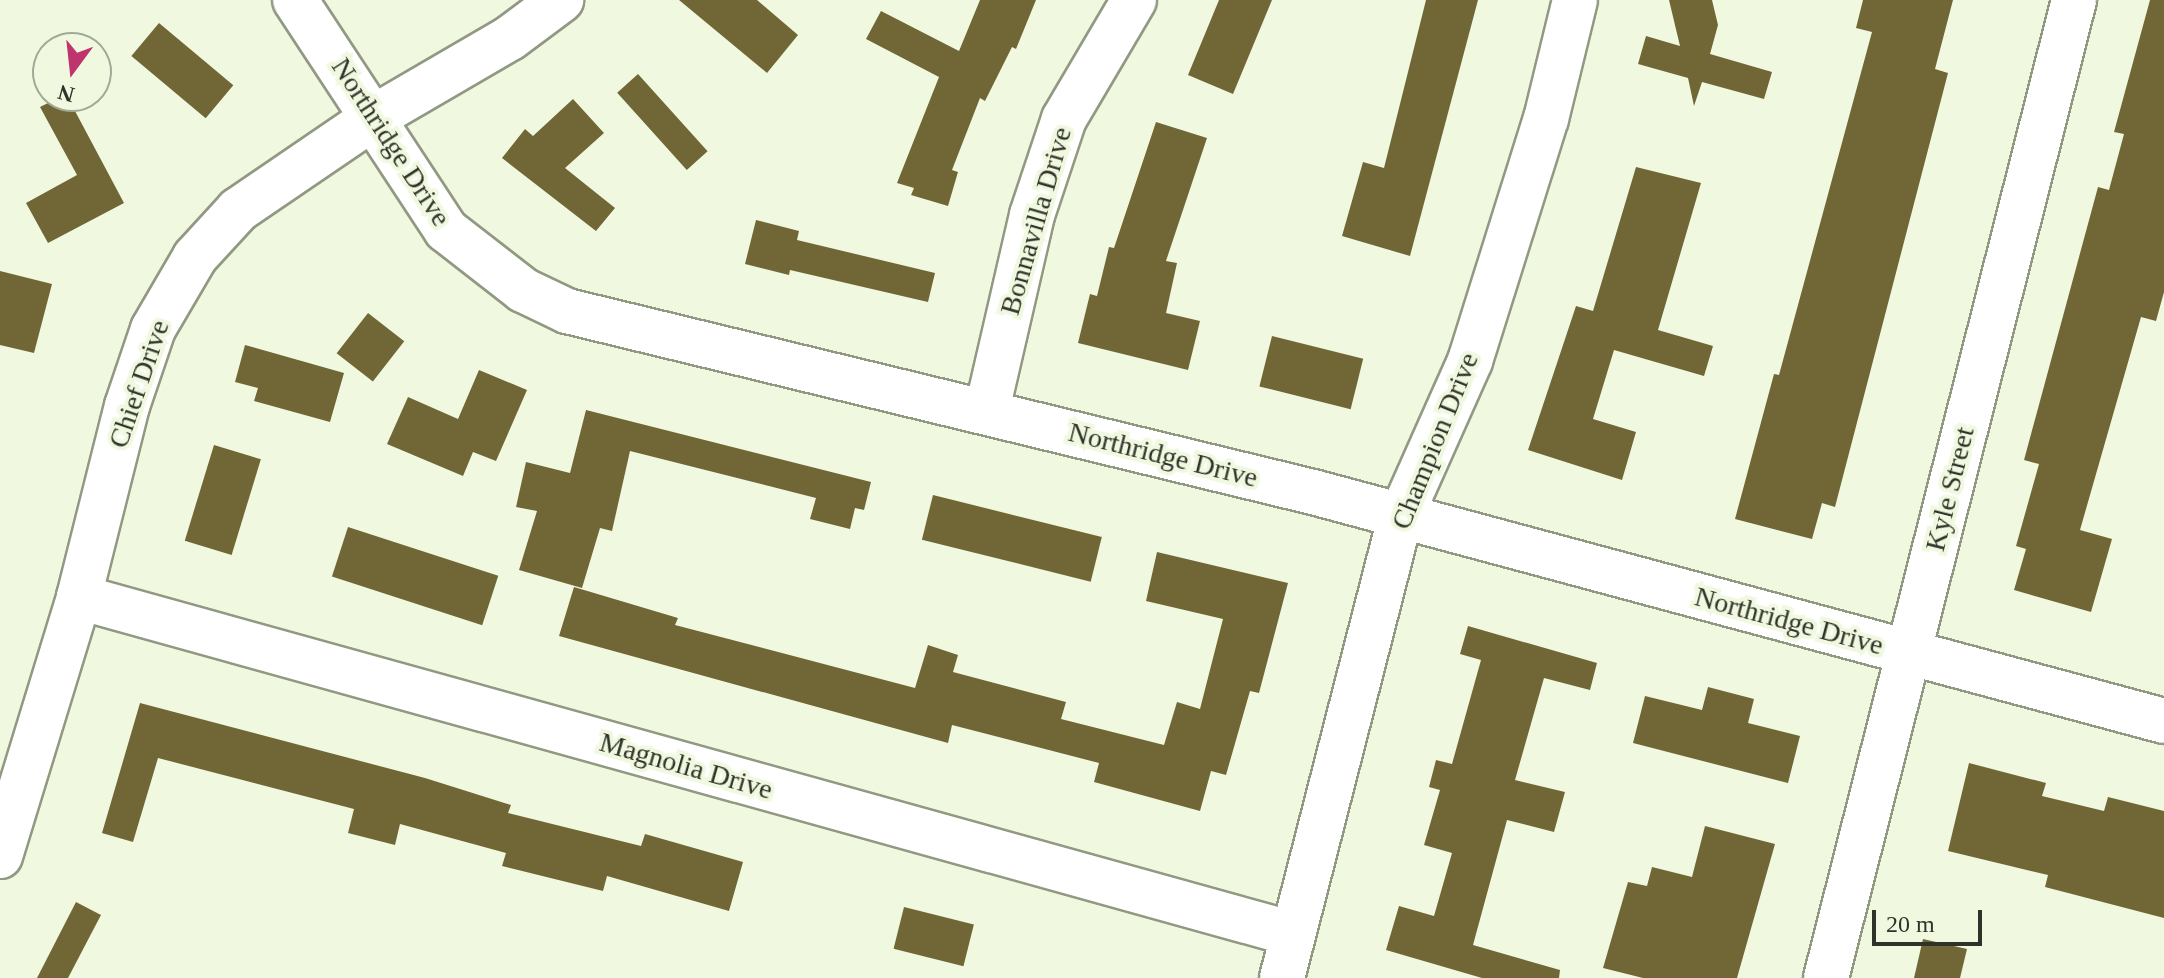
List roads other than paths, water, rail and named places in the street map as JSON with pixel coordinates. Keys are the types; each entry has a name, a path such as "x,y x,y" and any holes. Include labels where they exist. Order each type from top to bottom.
{"street":[{"name":"Northridge Drive","path":"295,0 376,116 410,181 446,230 523,290 567,311 631,329 987,410 1401,516 2164,721"},
{"name":"Chief Drive","path":"0,856 79,597 127,406 153,329 195,257 238,210 376,116 510,38 561,0"},
{"name":"Bonnavilla Drive","path":"987,410 1032,215 1064,119 1134,0"},
{"name":"Champion Drive","path":"1282,978 1401,516 1470,361 1546,119 1575,0"},
{"name":"Kyle Street","path":"1826,978 2074,0"},
{"name":"Magnolia Drive","path":"79,597 1293,934"}]}
